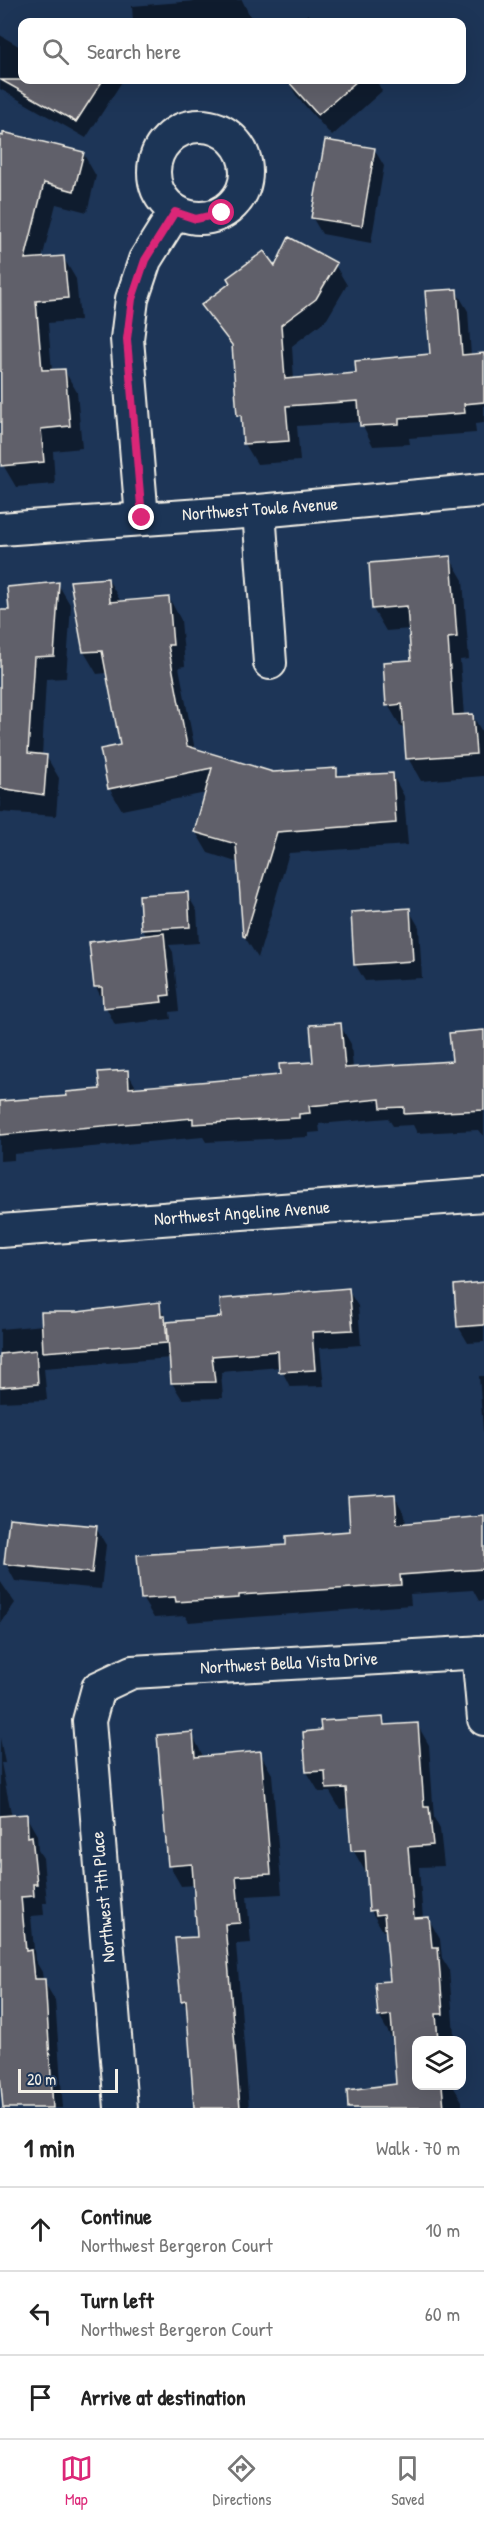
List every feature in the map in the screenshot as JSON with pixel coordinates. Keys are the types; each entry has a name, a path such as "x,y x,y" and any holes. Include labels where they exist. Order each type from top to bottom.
{"street":[{"path":"142,518 127,339 132,299 145,260 175,212"},
{"name":"Northwest Towle Avenue","path":"0,529 259,511 484,490"},
{"path":"259,511 270,663"},
{"name":"Northwest Angeline Avenue","path":"0,1231 484,1195"},
{"path":"481,1652 484,1719"},
{"name":"Northwest Bella Vista Drive","path":"98,1688 132,1672 481,1652"},
{"name":"Northwest 7th Place","path":"98,1688 89,1721 121,2108"}],"building":[{"path":"1,80 18,80 18,84 100,84 76,122"},
{"path":"291,84 353,84 318,115"},
{"path":"3,132 84,152 74,191 44,183 25,259 64,256 68,298 36,301 42,370 65,369 70,426 41,429 44,462 1,466 0,135 3,136"},
{"path":"325,140 375,148 362,226 311,218"},
{"path":"289,237 337,263 316,299 281,325 285,379 356,373 355,361 430,354 425,291 457,289 462,355 484,353 484,402 464,404 465,413 399,418 399,424 360,426 358,401 286,406 289,441 243,444 241,415 237,416 232,345 201,305 230,283 227,278 264,251 275,266"},
{"path":"451,556 457,637 448,638 453,715 473,714 476,754 406,759 402,704 386,706 383,662 411,660 407,606 372,609 369,563"},
{"path":"108,578 110,602 169,597 173,645 168,645 187,746 273,772 337,768 337,776 393,773 396,823 277,832 245,937 243,936 236,844 194,832 212,768 108,789 100,749 120,745 102,651 83,652 70,581"},
{"path":"59,582 54,656 34,657 28,753 47,755 44,795 0,788 0,610 9,610 7,587"},
{"path":"188,892 190,927 141,930 139,895"},
{"path":"410,908 413,961 354,965 351,912"},
{"path":"164,933 170,995 161,996 162,1002 103,1008 102,987 94,987 89,942"},
{"path":"341,1023 345,1068 452,1061 449,1033 484,1030 484,1110 404,1114 404,1107 381,1108 380,1099 309,1106 310,1113 299,1114 299,1118 193,1124 193,1118 0,1135 0,1101 67,1096 66,1092 100,1089 98,1072 128,1070 129,1088 280,1075 279,1064 313,1062 310,1025"},
{"path":"484,1282 484,1325 457,1327 454,1285"},
{"path":"349,1288 353,1330 312,1332 315,1370 279,1372 278,1351 212,1356 215,1382 171,1383 167,1322 221,1317 220,1299"},
{"path":"160,1302 161,1316 165,1316 167,1343 43,1352 41,1312 77,1312"},
{"path":"36,1350 38,1384 0,1387 0,1354"},
{"path":"395,1494 397,1524 484,1516 484,1569 400,1575 401,1585 239,1595 239,1598 176,1602 175,1597 141,1599 137,1555 286,1545 286,1536 350,1531 348,1497"},
{"path":"9,1518 97,1526 92,1573 4,1564"},
{"path":"383,1717 384,1725 418,1723 424,1807 429,1807 433,1845 408,1847 414,1918 429,1917 432,1947 438,1947 443,2014 436,2014 438,2036 412,2036 412,2090 442,2090 444,2108 348,2108 347,2090 396,2084 391,2015 378,2017 375,1982 390,1981 384,1914 376,1915 375,1910 369,1911 365,1850 351,1851 346,1788 326,1789 325,1771 306,1772 303,1732 321,1730 320,1721"},
{"path":"193,1732 195,1757 261,1751 271,1874 236,1876 240,1923 225,1924 240,2108 194,2108 186,2000 181,2001 175,1938 197,1937 192,1864 168,1866 157,1735"},
{"path":"27,1814 28,1837 32,1836 37,1884 33,1884 34,1896 21,1897 26,1951 31,1950 34,1979 45,1979 53,2108 3,2108 0,2075 0,1816"}],"route":[{"path":"142,518 127,339 132,299 145,260 175,212 196,219 222,213"}]}
